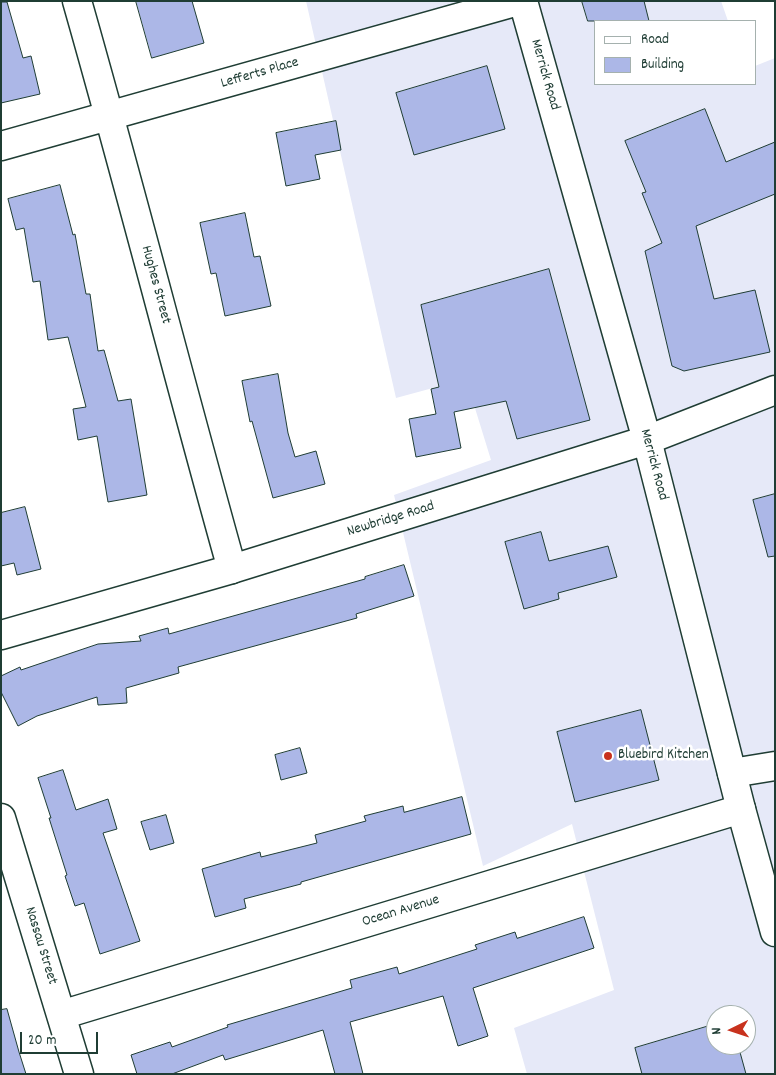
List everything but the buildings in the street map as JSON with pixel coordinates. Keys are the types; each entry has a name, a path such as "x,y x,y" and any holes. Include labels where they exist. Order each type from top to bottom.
{"street":[{"name":"Hughes Street","path":"77,1 110,116 192,428 232,569"},
{"name":"Lefferts Place","path":"1,146 518,1"},
{"name":"Merrick Road","path":"523,1 647,440 741,809 775,932"},
{"name":"Newbridge Road","path":"1,634 232,569 647,440 775,390"},
{"path":"732,773 775,766"},
{"name":"Ocean Avenue","path":"61,1015 741,809"},
{"name":"Nassau Street","path":"1,818 79,1074"}],"shaded area":[{"path":"306,1 721,1 728,20 594,20 594,85 756,85 756,66 775,58 775,1074 527,1074 514,1028 614,990 572,824 483,866 394,495 491,460 466,379 396,398"}],"place":[{"name":"Bluebird Kitchen","path":"608,756"}]}
